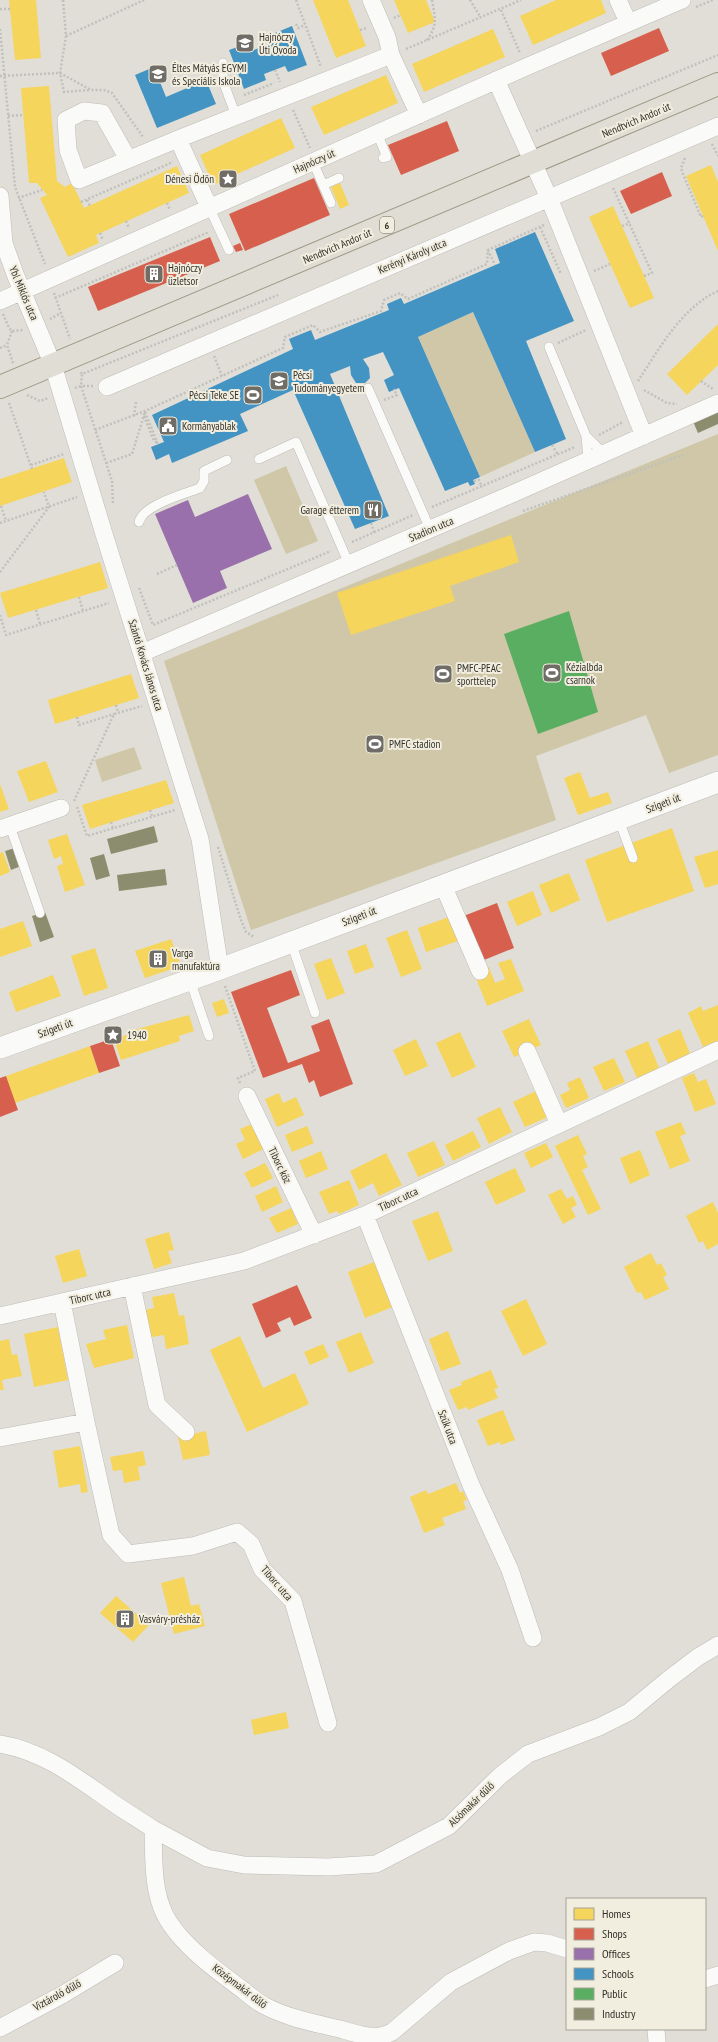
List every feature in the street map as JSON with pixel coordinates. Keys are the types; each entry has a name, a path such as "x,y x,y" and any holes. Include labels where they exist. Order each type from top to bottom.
{"main road":[{"name":"Nendtvich Andor út","path":"5,395 53,365 533,164 718,84"}],"street":[{"path":"371,0 387,37 391,56 419,114"},
{"path":"618,0 628,22"},
{"name":"Hajnóczy út","path":"0,301 496,80 682,0"},
{"path":"128,159 391,56"},
{"path":"496,80 533,164 544,200 644,436"},
{"name":"Kerényi Károly utca","path":"107,387 718,126"},
{"path":"178,139 205,210"},
{"name":"Ybl Miklós utca","path":"0,196 4,243 53,365"},
{"name":"Szántó Kovács János utca","path":"53,365 104,534 158,701 200,839 220,969"},
{"name":"Stadion utca","path":"142,653 644,436 716,396"},
{"name":"Szigeti út","path":"0,1048 220,969 718,782"},
{"path":"5,827 68,804"},
{"path":"443,885 480,971"},
{"name":"Tiborc utca","path":"0,1316 244,1261 365,1215 718,1050"},
{"path":"527,1051 559,1124"},
{"name":"Tiborc köz","path":"247,1096 314,1235"},
{"name":"Szűk utca","path":"365,1215 471,1485 510,1570 533,1638"},
{"path":"132,1286 157,1405 186,1432"},
{"name":"Tiborc utca","path":"62,1302 86,1422 111,1535 128,1554 193,1546 237,1532 251,1544 262,1569 293,1601 328,1723"},
{"path":"0,1438 86,1422"},
{"name":"Alsómakár dűlő","path":"153,1829 207,1858 244,1865 328,1867 376,1864 449,1826 501,1775 528,1754 599,1727 629,1712 669,1679 718,1645"},
{"path":"0,1744 40,1755 81,1779 109,1800 153,1829"},
{"name":"Középmakár dűlő","path":"153,1829 156,1888 159,1903 166,1917 187,1943 223,1975 263,2006 288,2016 363,2035 385,2036 392,2032 451,1982 509,1950 534,1942 547,1943 566,1949"},
{"name":"Víztároló dűlő","path":"0,2028 62,1995 115,1963"},
{"path":"706,1979 718,1975"},
{"path":"656,2030 657,2042"}],"lane":[{"path":"223,63 223,81 236,116"},
{"path":"377,133 387,157 383,158"},
{"path":"314,161 331,203"},
{"path":"323,185 339,178"},
{"path":"205,210 229,250"},
{"path":"549,347 595,457"},
{"path":"368,388 430,529"},
{"path":"587,439 595,457"},
{"path":"259,459 296,442 349,564"},
{"path":"139,522 143,512 200,488 204,481 204,471 228,460"},
{"path":"619,820 633,858"},
{"path":"5,827 40,914"},
{"path":"292,942 315,1013"},
{"path":"190,980 209,1036"}],"path":[{"path":"63,0 66,36 60,73 64,92 91,90"},
{"path":"66,36 141,0"},
{"path":"296,0 326,81"},
{"path":"426,41 433,32 436,22 432,0"},
{"path":"470,0 481,18"},
{"path":"391,56 501,10 521,0"},
{"path":"0,9 10,9"},
{"path":"501,10 526,67"},
{"path":"296,24 298,28 305,25"},
{"path":"0,29 15,187 46,269"},
{"path":"286,96 314,161"},
{"path":"8,116 23,115"},
{"path":"706,146 718,140"},
{"path":"712,143 718,156"},
{"path":"678,158 689,153 684,158 682,168 701,217 703,216"},
{"path":"81,202 156,169"},
{"path":"606,189 619,184"},
{"path":"613,186 652,273 644,276"},
{"path":"18,198 42,190"},
{"path":"87,200 90,206"},
{"path":"488,250 548,223 544,200"},
{"path":"622,226 630,223"},
{"path":"540,227 558,268"},
{"path":"488,250 495,265"},
{"path":"95,430 134,416 283,348 285,337 313,325 320,332 381,311 384,300 392,296 400,293 408,299 487,264 488,250"},
{"path":"595,279 592,272 610,264"},
{"path":"633,375 636,383 674,327 709,295 718,291"},
{"path":"392,296 394,300"},
{"path":"588,325 591,332"},
{"path":"549,347 586,331 584,326"},
{"path":"208,344 222,376"},
{"path":"0,348 7,345"},
{"path":"701,381 716,396"},
{"path":"81,386 112,481"},
{"path":"339,393 354,387 357,394"},
{"path":"642,388 647,394 667,403 680,404 668,409"},
{"path":"375,405 397,395 394,389"},
{"path":"5,395 32,469"},
{"path":"134,416 136,402"},
{"path":"144,416 154,441 158,444 145,411"},
{"path":"106,463 132,454 145,411"},
{"path":"150,618 153,625 157,624 341,547 422,511 558,455 587,439 623,423 625,419"},
{"path":"552,445 558,455"},
{"path":"31,465 70,452"},
{"path":"522,511 683,455"},
{"path":"474,481 479,480 482,486"},
{"path":"0,523 92,491"},
{"path":"44,492 49,507"},
{"path":"1,506 6,521"},
{"path":"0,572 49,507"},
{"path":"371,523 374,532"},
{"path":"157,574 177,564"},
{"path":"79,597 83,611"},
{"path":"0,614 6,635 125,598"},
{"path":"36,610 40,624"},
{"path":"77,717 79,724 158,701"},
{"path":"116,705 118,713"},
{"path":"114,714 68,804 87,836 179,808"},
{"path":"150,810 152,816"},
{"path":"111,822 113,828"},
{"path":"241,920 246,932 259,941"},
{"path":"220,969 255,1071 238,1078"}],"shaded area":[{"path":"473,312 535,452 480,477 418,337"},
{"name":"PMFC-PEAC sporttelep","path":"718,434 718,755 669,773 646,715 536,756 556,820 251,930 164,661"},
{"path":"286,466 318,541 286,554 254,480"},
{"path":"134,747 142,769 102,782 95,760"}],"building: Homes":[{"path":"9,0 36,0 41,58 15,60"},
{"path":"313,0 348,0 366,46 336,58"},
{"path":"394,0 426,0 435,22 408,33"},
{"path":"556,0 601,0 606,13 533,45 520,16"},
{"path":"493,29 505,57 424,92 412,64"},
{"path":"386,75 398,103 324,135 311,107"},
{"path":"49,86 57,181 65,187 72,183 84,208 177,166 189,193 96,235 99,243 68,257 40,198 47,195 37,183 29,183 21,88"},
{"path":"281,118 295,148 213,185 200,155"},
{"path":"711,165 718,182 718,251 686,176"},
{"path":"340,183 349,205 340,209 331,187"},
{"path":"613,206 654,298 630,308 589,217"},
{"path":"718,324 718,365 687,395 667,374"},
{"path":"64,458 72,482 0,506 0,479"},
{"path":"511,535 519,562 450,586 455,601 351,635 337,593"},
{"path":"100,562 108,588 8,618 0,593"},
{"path":"131,674 139,698 55,724 48,700"},
{"path":"46,761 58,792 29,802 17,771"},
{"path":"580,772 590,798 608,792 612,803 578,815 564,778"},
{"path":"166,780 174,803 90,829 82,805"},
{"path":"0,784 9,809 0,812"},
{"path":"672,828 694,891 607,922 585,860"},
{"path":"67,834 85,885 65,892 57,866 63,864 61,856 54,859 48,840"},
{"path":"718,850 718,884 705,888 694,857"},
{"path":"3,852 10,872 0,876 0,853"},
{"path":"569,873 580,900 551,913 539,885"},
{"path":"533,891 542,915 517,926 507,902"},
{"path":"449,917 458,941 426,952 418,928"},
{"path":"23,921 32,946 0,957 0,929"},
{"path":"407,930 422,969 401,977 386,938"},
{"name":"Varga manufaktúra","path":"171,939 181,966 145,978 135,951"},
{"path":"366,944 374,967 355,974 347,951"},
{"path":"95,948 108,988 84,996 71,956"},
{"path":"331,958 345,993 327,1000 314,964"},
{"path":"511,959 524,991 487,1006 474,973 489,967 495,983 505,979 498,963"},
{"path":"53,975 61,996 16,1012 9,992"},
{"path":"224,999 229,1013 217,1017 212,1003"},
{"path":"718,1005 718,1045 705,1051 688,1013 701,1006 703,1011"},
{"path":"189,1015 194,1031 179,1036 180,1041 121,1060 113,1037 127,1035 126,1032"},
{"path":"529,1019 541,1045 514,1057 502,1031"},
{"path":"680,1029 691,1056 669,1066 657,1039"},
{"path":"460,1032 476,1067 452,1078 436,1043"},
{"path":"416,1039 428,1066 405,1076 393,1050"},
{"path":"648,1041 659,1068 637,1078 625,1051"},
{"path":"90,1046 99,1073 15,1103 6,1076"},
{"path":"614,1058 625,1082 604,1091 593,1067"},
{"path":"694,1073 698,1082 706,1079 716,1104 695,1112 682,1078"},
{"path":"580,1077 589,1098 566,1108 560,1095 570,1090 567,1083"},
{"path":"536,1091 548,1117 525,1127 513,1102"},
{"path":"279,1093 283,1103 296,1097 304,1115 277,1127 265,1099"},
{"path":"500,1107 512,1132 489,1144 477,1118"},
{"path":"681,1122 686,1134 680,1136 690,1161 670,1169 655,1132"},
{"path":"252,1124 264,1149 243,1159 236,1144 245,1140 240,1129"},
{"path":"307,1126 314,1143 292,1152 285,1135"},
{"path":"473,1131 481,1147 453,1161 445,1145"},
{"path":"578,1135 587,1154 583,1156 588,1167 582,1170 601,1209 588,1215 555,1146"},
{"path":"434,1141 445,1165 418,1177 407,1153"},
{"path":"546,1143 553,1157 531,1168 524,1153"},
{"path":"640,1150 650,1175 630,1184 620,1158"},
{"path":"321,1151 328,1169 306,1178 299,1161"},
{"path":"386,1153 402,1185 379,1196 373,1183 359,1190 350,1171"},
{"path":"265,1163 273,1178 252,1188 244,1173"},
{"path":"515,1168 526,1191 496,1205 485,1182"},
{"path":"349,1180 359,1205 339,1214 337,1211 329,1214 319,1192"},
{"path":"276,1186 283,1202 262,1212 255,1196"},
{"path":"561,1189 567,1199 573,1196 577,1205 571,1208 576,1217 563,1224 548,1195"},
{"path":"713,1202 718,1213 718,1244 707,1250 703,1241 699,1243 686,1216"},
{"path":"291,1208 298,1224 277,1233 269,1218"},
{"path":"438,1211 453,1251 428,1261 412,1221"},
{"path":"169,1232 174,1250 168,1251 172,1263 154,1269 145,1239"},
{"path":"79,1249 87,1276 63,1283 55,1256"},
{"path":"651,1253 657,1265 661,1263 667,1275 663,1277 669,1289 645,1300 641,1292 637,1293 624,1267"},
{"path":"377,1261 395,1306 365,1318 348,1272"},
{"path":"174,1293 179,1316 184,1315 189,1344 166,1349 164,1335 146,1338 141,1311 154,1308 152,1297"},
{"path":"526,1299 547,1344 523,1356 501,1311"},
{"path":"127,1325 134,1358 94,1368 86,1344 106,1339 103,1330"},
{"path":"58,1327 68,1380 34,1387 24,1334"},
{"path":"448,1331 461,1364 441,1371 429,1339"},
{"path":"361,1332 374,1363 349,1373 336,1342"},
{"path":"240,1336 263,1388 295,1373 309,1404 247,1432 210,1350"},
{"path":"9,1339 12,1355 17,1354 22,1376 2,1380 4,1390 0,1390 0,1341"},
{"path":"323,1344 329,1357 310,1365 304,1352"},
{"path":"491,1370 498,1388 494,1389 498,1398 468,1410 467,1407 458,1410 449,1390 462,1385 461,1382"},
{"path":"503,1410 515,1440 501,1445 500,1442 488,1446 477,1420"},
{"path":"206,1431 210,1455 183,1460 178,1437"},
{"path":"80,1446 88,1492 81,1493 80,1484 59,1488 53,1451"},
{"path":"143,1451 146,1465 138,1467 140,1480 124,1483 122,1470 113,1471 110,1457"},
{"path":"456,1483 460,1493 463,1491 467,1500 463,1501 466,1509 442,1518 445,1525 424,1533 410,1497 426,1490 428,1494"},
{"path":"184,1577 191,1606 199,1604 205,1626 174,1634 161,1583"},
{"name":"Vasváry-présház","path":"116,1596 149,1625 133,1642 100,1613"},
{"path":"286,1712 289,1728 254,1735 251,1720"}],"building: Shops":[{"path":"659,28 669,51 611,76 601,53"},
{"path":"447,121 459,151 401,175 388,145"},
{"path":"662,172 672,196 631,214 620,191"},
{"path":"314,178 330,215 245,251 229,214"},
{"name":"Hajnóczy üzletsor","path":"210,237 220,261 98,311 88,287"},
{"path":"240,243 243,250 236,252 233,246"},
{"path":"497,903 514,948 479,962 461,917"},
{"path":"291,970 300,995 267,1008 288,1063 320,1051 311,1026 329,1019 353,1084 320,1097 314,1080 309,1083 302,1064 263,1078 231,992"},
{"path":"111,1039 120,1066 99,1073 90,1046"},
{"path":"6,1076 18,1110 0,1117 0,1078"},
{"path":"297,1285 312,1318 294,1326 290,1317 277,1323 281,1331 266,1338 252,1304"}],"building: Offices":[{"path":"248,494 272,549 220,571 227,588 193,603 155,514 188,500 195,517"}],"building: Schools":[{"path":"292,26 307,65 288,72 285,66 264,74 266,80 244,89 229,50 246,44 249,52 278,40 275,33"},
{"path":"154,67 166,97 206,80 216,104 157,128 135,75"},
{"name":"Pécsi Tudományegyetem","path":"535,232 574,321 526,341 566,439 535,452 473,312 418,337 480,477 473,480 475,484 470,486 468,482 445,491 399,388 389,392 384,380 394,375 383,352 363,359 369,368 370,378 365,383 356,383 351,375 350,366 330,374 389,516 355,529 293,390 240,414 248,431 172,463 169,454 156,460 151,447 164,442 152,415 293,349 289,339 311,330 315,340 389,310 387,304 401,298 404,304 500,263 495,249"}],"building: Public":[{"name":"Kézialbda csarnok","path":"569,611 598,712 538,734 504,634"}],"building: Industry":[{"path":"718,408 718,424 698,433 692,419"},
{"path":"154,826 158,842 111,854 107,839"},
{"path":"15,848 21,866 11,870 5,851"},
{"path":"104,854 110,876 96,880 90,858"},
{"path":"165,869 167,885 119,891 117,875"},
{"path":"45,912 54,937 40,942 32,916"}],"place":[{"name":"Hajnóczy Úti Óvoda","path":"245,43"},
{"name":"Éltes Mátyás EGYMI és Speciális Iskola","path":"158,74"},
{"name":"Dénesi Ödön","path":"228,179"},
{"name":"Hajnóczy üzletsor","path":"154,274"},
{"name":"Pécsi Tudományegyetem","path":"279,381"},
{"name":"Pécsi Teke SE","path":"253,395"},
{"name":"Kormányablak","path":"168,426"},
{"name":"Garage étterem","path":"373,510"},
{"name":"Kézialbda csarnok","path":"552,673"},
{"name":"PMFC-PEAC sporttelep","path":"443,674"},
{"name":"PMFC stadion","path":"375,744"},
{"name":"Varga manufaktúra","path":"158,959"},
{"name":"1940","path":"113,1035"},
{"name":"Vasváry-présház","path":"125,1619"}]}
